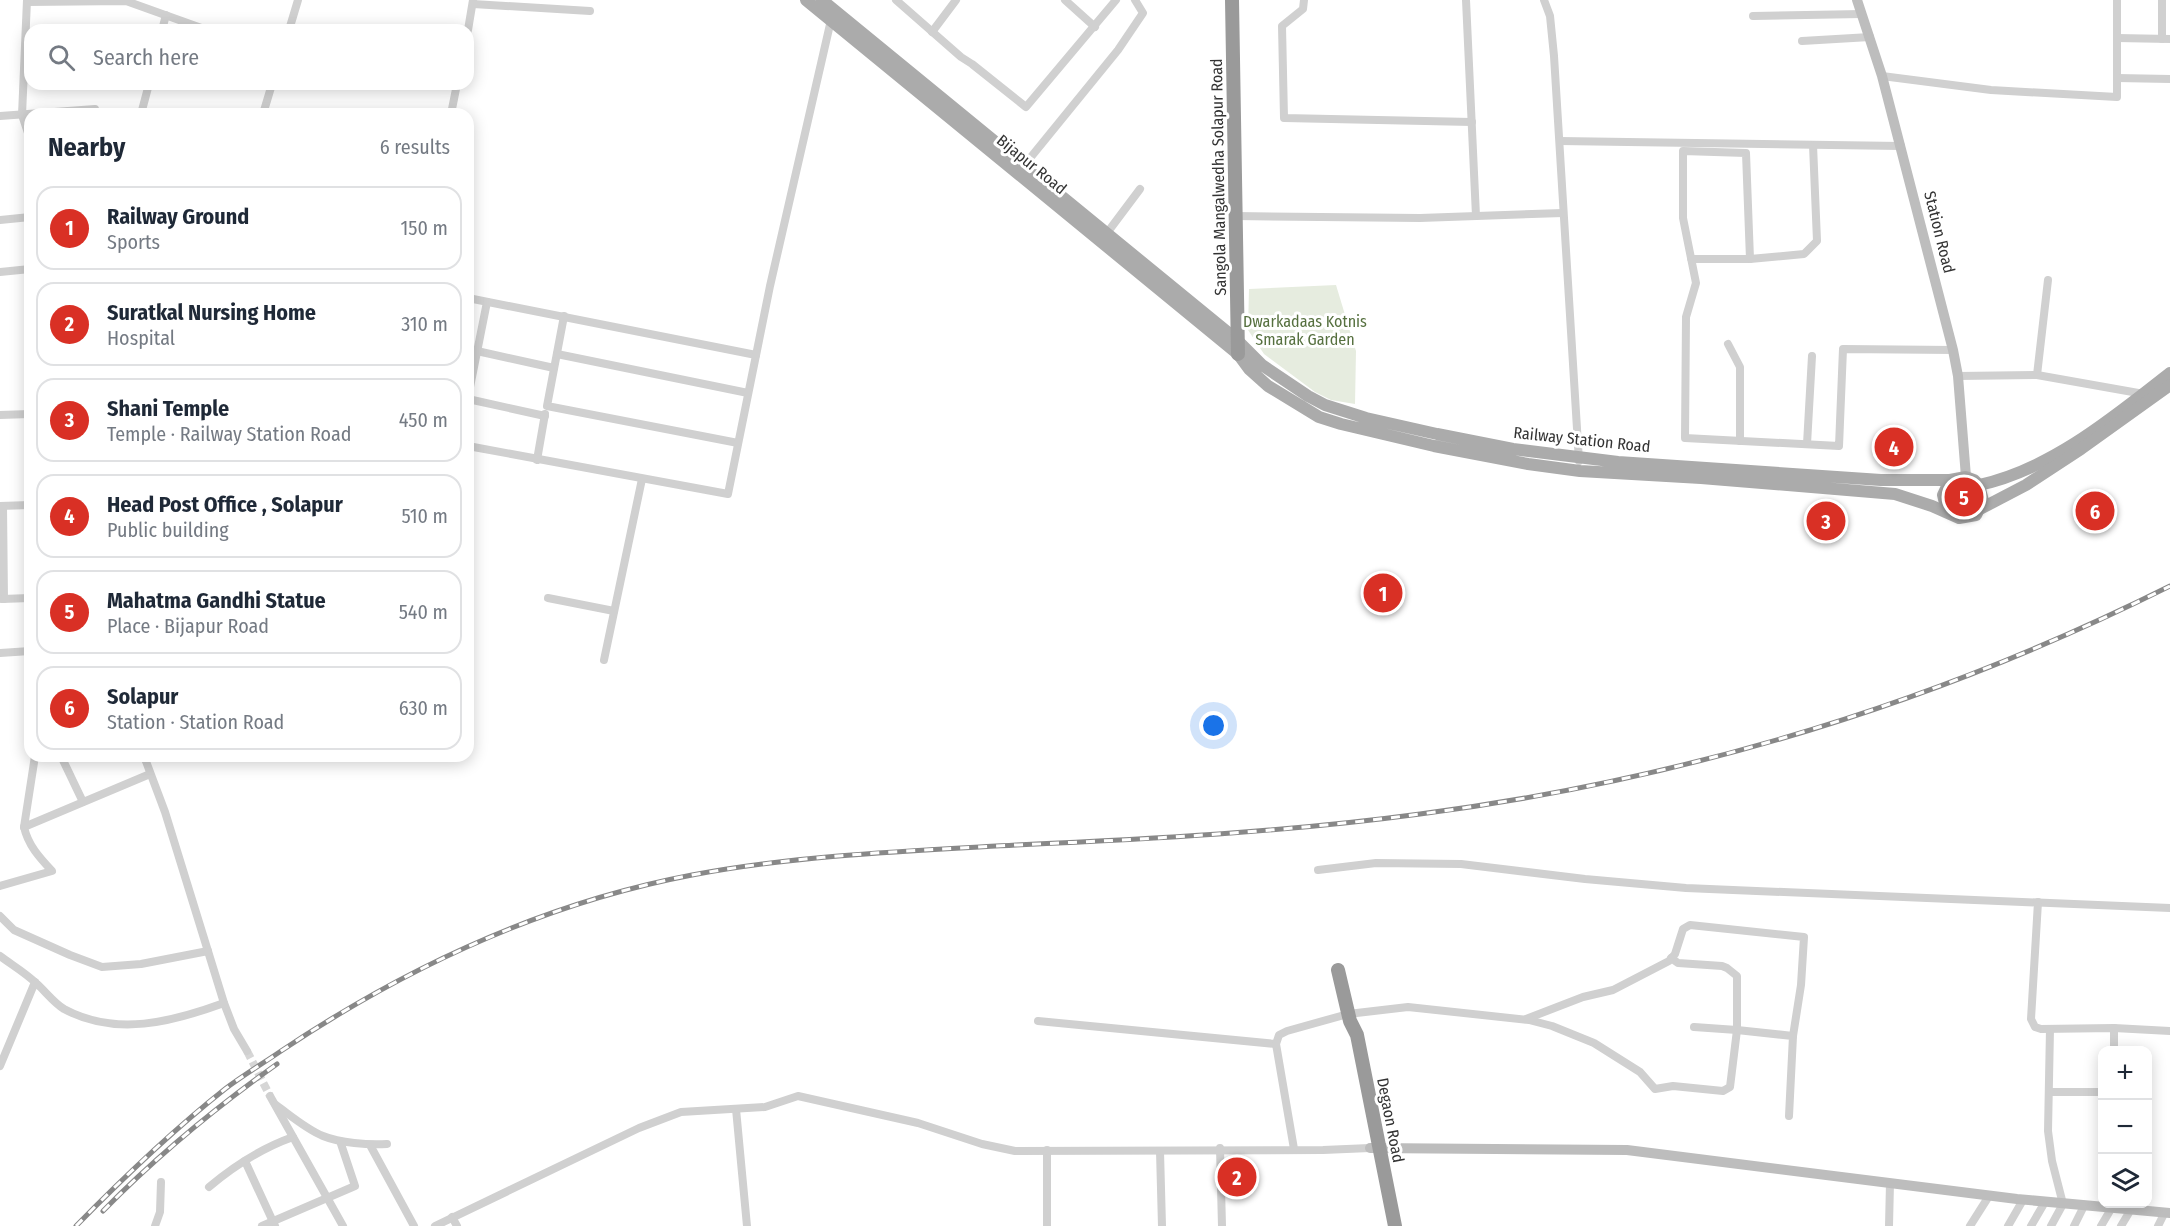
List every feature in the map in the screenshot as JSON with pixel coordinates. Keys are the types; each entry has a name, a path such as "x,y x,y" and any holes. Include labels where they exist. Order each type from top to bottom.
{"highway":[{"name":"Sangola Mangalwedha Solapur Road","path":"1232,0 1238,354"},
{"name":"Degaon Road","path":"1338,969 1349,1018 1348,1036 1395,1226"},
{"name":"Degaon Road","path":"1374,1147 1385,1226"}],"main road":[{"name":"Bijapur Road","path":"806,0 1020,169 1238,354"},
{"path":"822,0 1020,169"},
{"name":"Station Road","path":"1857,0 1882,75 1953,350 1958,376 1966,477"},
{"name":"Railway Station Road","path":"1020,169 1107,233 1270,370 1308,396 1337,410 1437,434 1513,449 1579,458 1881,480 1950,480"},
{"name":"Railway Station Road","path":"1238,354 1249,369 1268,386 1305,409 1330,420 1434,446 1528,464 1580,471 1733,480 1895,494 1947,512"},
{"path":"1979,485 2016,474 2082,439 2170,373"},
{"path":"1980,509 2026,485 2081,449 2170,385"},
{"path":"1966,477 1979,485 1983,495 1976,515 1964,518 1954,517 1947,512 1943,495 1950,480 1966,477"},
{"path":"1374,1147 1627,1150 1989,1196 2167,1214"}],"street":[{"path":"291,24 298,0"},
{"path":"896,0 961,57 1026,107 1116,0"},
{"path":"932,32 956,0"},
{"path":"1065,0 1095,27"},
{"path":"1020,169 1119,50 1143,13 1135,0"},
{"path":"1304,0 1303,9 1282,26 1284,118 1472,122"},
{"path":"1466,0 1476,216"},
{"path":"1544,0 1550,16 1560,141 1580,471"},
{"path":"1882,75 1991,90 2117,97 2117,0"},
{"path":"2117,38 2166,39 2163,0"},
{"path":"27,24 27,1 126,1 191,24"},
{"path":"469,24 473,2 590,11"},
{"path":"1753,16 1862,14"},
{"path":"164,24 166,15"},
{"path":"474,447 728,494 756,355 831,20"},
{"path":"1802,41 1870,37"},
{"path":"2117,78 2170,79"},
{"path":"24,90 22,115 24,121"},
{"path":"143,108 147,90"},
{"path":"265,108 270,90"},
{"path":"452,108 457,90"},
{"path":"0,116 22,115"},
{"path":"1560,141 1900,146"},
{"path":"1691,259 1750,259 1804,254 1817,242 1814,145"},
{"path":"1750,259 1746,153 1683,152 1683,218 1696,283 1686,317 1685,438 1839,446 1843,349 1953,350"},
{"path":"1107,233 1140,189"},
{"path":"1235,216 1420,218 1563,213"},
{"path":"0,220 24,218"},
{"path":"0,272 24,270"},
{"path":"2037,375 2048,280"},
{"path":"474,299 756,355"},
{"path":"474,367 487,302"},
{"path":"537,460 564,316"},
{"path":"1728,344 1740,368 1740,441"},
{"path":"474,350 554,368"},
{"path":"556,354 748,393"},
{"path":"1807,444 1812,356"},
{"path":"1958,376 2037,375 2144,393"},
{"path":"474,399 545,416"},
{"path":"547,406 738,443"},
{"path":"0,415 24,414"},
{"path":"604,660 642,479"},
{"path":"24,505 1,506 2,599 24,598"},
{"path":"548,598 615,611"},
{"path":"0,653 24,651"},
{"path":"0,886 52,871 34,851 24,827 34,762"},
{"path":"64,762 83,802"},
{"path":"146,762 165,812 224,1003 234,1029 247,1052"},
{"path":"24,827 150,774"},
{"path":"1318,870 1376,863 1461,864 1686,888 2170,908"},
{"path":"2038,902 2031,1019 2035,1028 2170,1031"},
{"path":"0,916 14,930 102,967 141,964 208,951"},
{"path":"1525,1019 1574,1000 1613,990 1671,958 1675,954 1683,929 1690,925 1804,937 1801,985 1793,1035 1789,1116"},
{"path":"0,956 35,982 62,1008 93,1021 134,1026 191,1015 224,1003"},
{"path":"1294,1149 1276,1044 1279,1035 1287,1031 1408,1007 1525,1019 1552,1026 1594,1043 1640,1072 1655,1089 1673,1086 1723,1091 1730,1087 1737,1030 1737,976 1722,966 1678,963 1671,958"},
{"path":"0,1066 35,982"},
{"path":"1038,1021 1276,1044"},
{"path":"1694,1026 1793,1035"},
{"path":"2114,1028 2114,1046"},
{"path":"2050,1029 2048,1131 2052,1161 2063,1204 2051,1226"},
{"path":"2049,1092 2098,1092"},
{"path":"270,1096 343,1226"},
{"path":"435,1226 639,1128 681,1112 765,1107 798,1096 918,1123 982,1144 1015,1151 1374,1147"},
{"path":"274,1104 321,1136 370,1145 387,1144"},
{"path":"736,1109 747,1226"},
{"path":"209,1187 228,1171 273,1144 293,1137"},
{"path":"262,1226 274,1224 355,1186 340,1141"},
{"path":"370,1145 414,1226"},
{"path":"1220,1149 1222,1226"},
{"path":"1047,1150 1047,1226"},
{"path":"1160,1150 1162,1226"},
{"path":"245,1161 274,1224"},
{"path":"155,1226 160,1212 161,1182"},
{"path":"1889,1226 1890,1183"},
{"path":"1970,1226 1989,1196"},
{"path":"2008,1226 2023,1200"},
{"path":"2031,1226 2045,1202"},
{"path":"2074,1226 2084,1206"},
{"path":"2100,1226 2111,1209"},
{"path":"2121,1226 2130,1211"},
{"path":"2158,1226 2167,1214"},
{"path":"452,1217 457,1226"}],"green space":[{"name":"Dwarkadaas Kotnis Smarak Garden","path":"1336,285 1356,351 1355,404 1331,400 1315,392 1264,354 1248,330 1249,289"}],"tunnel":[{"path":"247,1051 270,1096"}],"railway":[{"path":"76,1226 148,1155 205,1105 238,1079 328,1021 377,992 478,942 583,903 637,887 692,875 813,858 1319,826 1420,814 1615,781 1805,732 1898,701 1990,667 2170,586"},
{"path":"103,1211 187,1134 277,1064"}],"place":[{"name":"Head Post Office , Solapur","path":"1894,447"},
{"name":"Mahatma Gandhi Statue","path":"1964,497"},
{"name":"Solapur","path":"2095,511"},
{"name":"Shani Temple","path":"1826,521"},
{"name":"Railway Ground","path":"1383,593"},
{"name":"Suratkal Nursing Home","path":"1237,1177"}]}
